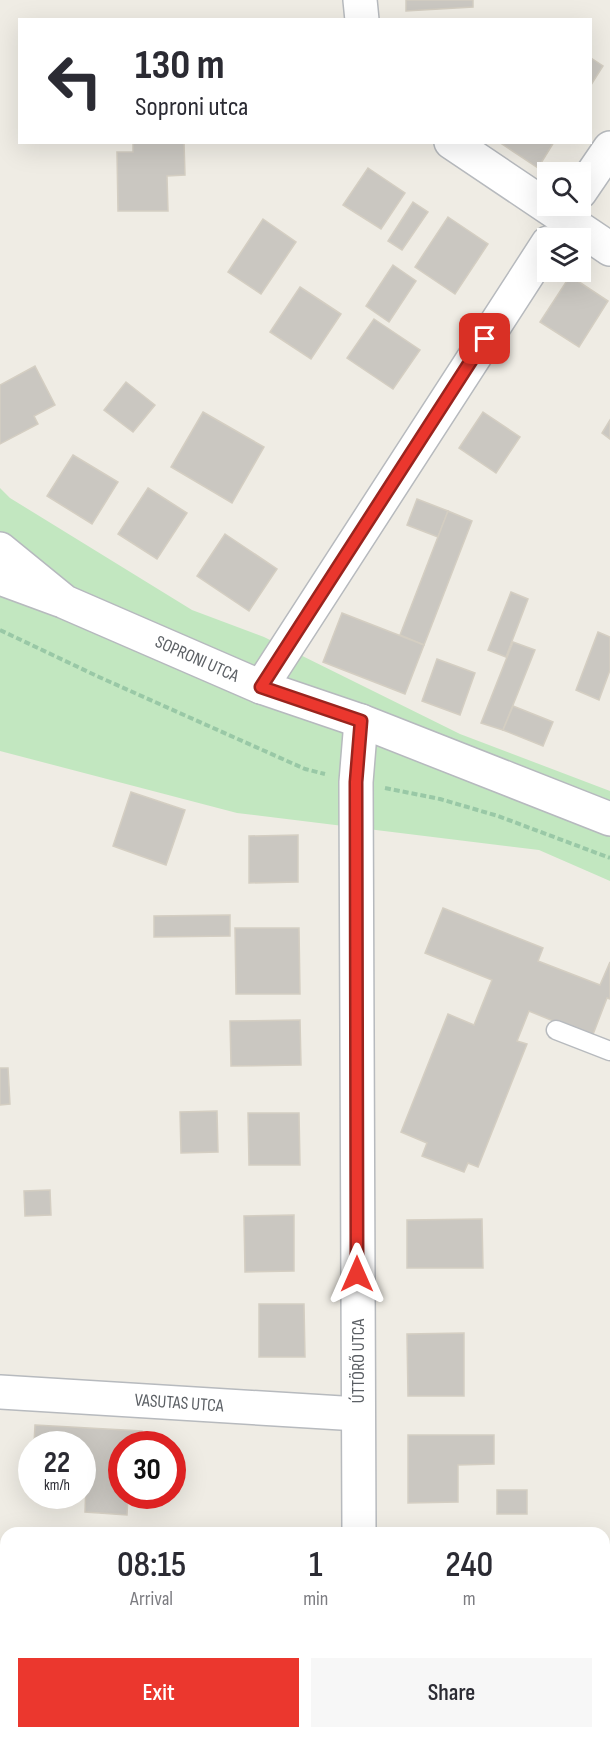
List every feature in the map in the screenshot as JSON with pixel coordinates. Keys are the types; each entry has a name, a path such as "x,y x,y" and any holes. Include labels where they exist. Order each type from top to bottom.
{"street":[{"path":"360,0 362,18"},
{"path":"454,144 610,249"},
{"path":"261,687 610,148"},
{"name":"SOPRONI UTCA","path":"0,549 65,602 261,687 361,721 610,819"},
{"path":"0,578 65,602"},
{"name":"ÚTTÖRŐ UTCA","path":"358,1527 356,782 361,721"},
{"name":"VASUTAS UTCA","path":"0,1392 358,1414"}],"lane":[{"path":"556,1030 610,1051"}],"path":[{"path":"0,630 305,769 440,799 498,816 610,858"}],"green space":[{"path":"0,488 10,498 192,610 264,637 460,734 610,791 610,881 539,850 237,813 0,751"}],"building":[{"path":"406,0 473,0 473,7 406,11"},
{"path":"592,59 603,66 592,83"},
{"path":"133,144 184,144 185,175 167,176 168,211 118,211 117,152 133,152"},
{"path":"502,144 553,144 542,162 537,162 537,167"},
{"path":"368,168 405,193 381,229 343,205"},
{"path":"413,202 428,212 402,250 388,241"},
{"path":"448,217 488,244 455,294 415,267"},
{"path":"263,219 296,242 261,294 228,272"},
{"path":"393,265 416,281 389,322 366,306"},
{"path":"566,282 579,282 608,301 579,347 540,322"},
{"path":"300,287 341,314 311,359 270,332"},
{"path":"374,319 420,350 393,389 347,358"},
{"path":"35,366 55,405 34,416 38,424 0,444 0,385"},
{"path":"126,382 155,405 133,432 104,410"},
{"path":"203,412 264,447 232,503 171,467"},
{"path":"483,412 520,437 496,473 459,448"},
{"path":"610,420 610,439 602,433"},
{"path":"73,455 118,482 92,524 47,496"},
{"path":"148,488 187,513 157,559 118,534"},
{"path":"417,499 448,511 438,537 407,525"},
{"path":"448,511 472,521 424,645 400,635"},
{"path":"225,534 277,569 249,611 197,576"},
{"path":"511,592 528,599 506,657 488,650"},
{"path":"342,613 424,645 405,694 323,662"},
{"path":"598,632 610,637 610,670 599,700 576,690"},
{"path":"513,642 535,650 503,730 481,723"},
{"path":"437,659 475,673 460,715 422,701"},
{"path":"513,706 553,722 543,746 503,730"},
{"path":"131,792 185,810 166,865 113,846"},
{"path":"298,835 298,882 249,883 249,836"},
{"path":"443,908 543,948 538,961 600,985 610,962 610,999 607,998 592,1037 529,1011 517,1041 527,1044 478,1167 468,1163 464,1172 422,1156 427,1143 401,1132 448,1014 474,1025 492,980 425,953"},
{"path":"230,915 230,936 154,937 154,916"},
{"path":"235,928 299,928 300,994 236,994"},
{"path":"300,1020 301,1065 231,1066 230,1021"},
{"path":"0,1068 8,1068 10,1104 0,1105"},
{"path":"217,1111 218,1152 181,1153 180,1112"},
{"path":"248,1113 299,1113 300,1165 249,1165"},
{"path":"50,1190 51,1215 25,1216 24,1191"},
{"path":"294,1215 294,1271 245,1272 244,1216"},
{"path":"482,1219 483,1268 407,1268 407,1220"},
{"path":"259,1304 304,1304 305,1357 259,1357"},
{"path":"464,1333 464,1396 408,1396 407,1334"},
{"path":"35,1425 142,1431 108,1431 108,1509 127,1509 127,1515 85,1512 85,1509 96,1509 96,1431 35,1431"},
{"path":"408,1435 494,1435 494,1464 458,1465 458,1502 408,1503"},
{"path":"497,1490 527,1490 527,1514 497,1514"}],"route":[{"path":"357,1274 356,782 361,721 261,687 485,339"}]}
